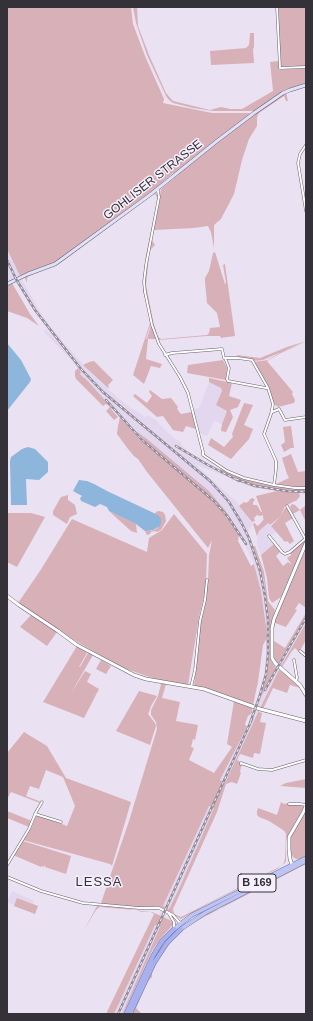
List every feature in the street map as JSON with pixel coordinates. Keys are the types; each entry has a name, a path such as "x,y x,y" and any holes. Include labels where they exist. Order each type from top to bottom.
{"highway":[{"name":"B 169","path":"126,1014 153,956 162,941 174,929"},
{"name":"B 169","path":"130,1014 154,963 167,943 181,929"}],"main road":[{"name":"GOHLISER STRASSE","path":"7,284 59,262 259,110 283,93 306,85"},
{"name":"B 169","path":"174,929 192,915 306,858"},
{"name":"B 169","path":"181,929 205,913 306,861"},
{"path":"289,870 292,865"}],"street":[{"path":"276,7 280,68 306,67"},
{"path":"306,145 300,154 298,163 306,211"},
{"path":"157,189 159,197 147,259 144,288 154,331 159,344 180,377 188,393 203,455 227,471 238,476 274,485 306,488"},
{"path":"165,355 172,352 222,349 229,368 228,381 268,388"},
{"path":"225,358 252,360 272,398 272,412 264,434 276,461 274,485"},
{"path":"273,406 276,406 285,420 306,417"},
{"path":"272,412 278,409"},
{"path":"269,536 285,554 290,552 305,540 288,506"},
{"path":"306,543 274,619 272,635 272,658 277,666 296,682 306,695"},
{"path":"191,687 195,670 200,621 205,600 207,580"},
{"path":"7,596 77,645 138,676 146,679 208,691 260,709 306,721"},
{"path":"300,651 306,656"},
{"path":"294,660 297,678 296,682"},
{"path":"241,764 258,769 272,770 306,760"},
{"path":"7,865 30,828 35,814 42,802"},
{"path":"289,804 300,804 306,806 289,837 289,849 292,865"},
{"path":"35,814 61,822"},
{"path":"7,877 41,891 75,902 161,909 177,919 180,923 181,929"},
{"path":"168,913 173,919 174,929"},
{"path":"177,919 186,919"}],"shaded area":[{"path":"7,7 131,7 133,24 164,99 163,103 212,113 250,114 175,173 173,173 156,188 54,263 20,276 7,249"},
{"path":"133,7 137,7 138,26 149,55 166,93 173,101 210,110 221,107 242,109 273,91 270,62 278,61 278,57 279,70 306,68 306,84 290,89 254,111 213,111 173,103 166,96 147,55 136,23"},
{"path":"277,7 306,7 306,66 281,68"},
{"path":"250,33 254,33 254,63 211,65 210,51 246,48 249,45"},
{"path":"286,92 288,101 286,101 284,96 259,113 257,117 257,126 249,139 242,160 234,194 221,219 214,225 214,248 211,232 208,226 154,230 152,240 155,245 150,250 146,285 158,337 161,339 207,335 210,328 220,327 217,313 207,303 205,282 213,253 215,252 225,284 223,265 225,264 235,336 221,338 220,336 207,336 158,340 153,325 145,284 147,266 161,189 236,127"},
{"path":"155,193 157,194 158,198 143,286 146,255 157,202"},
{"path":"144,201 60,263 29,276 27,278 27,283 25,276 55,265"},
{"path":"7,249 42,315 64,343 91,373 110,391 132,409 145,417 149,415 158,422 174,438 181,442 181,445 191,454 227,475 246,482 282,490 306,491 306,493 291,493 254,487 196,465 235,500 253,524 248,532 258,558 264,581 269,617 268,665 261,697 271,676 306,616 306,623 274,679 257,713 122,1014 114,1014 220,781 252,718 264,678 266,654 266,626 261,591 254,564 248,551 236,529 223,512 208,496 140,440 80,374 81,372 74,363 44,332 46,329 55,339 34,310 15,279 7,282","holes":["137,433 147,439 209,491 229,516 206,493 150,446"]},
{"path":"12,283 30,314 39,326 27,318 7,311 7,285"},
{"path":"149,315 151,323 146,339 151,325 156,339 148,339 146,359 162,364 160,368 151,366 144,384 133,375 150,323"},
{"path":"306,341 263,360 254,361 252,359 238,357 237,355 260,358"},
{"path":"306,342 267,361 293,392 292,394 295,400 294,403 278,407 274,404 269,389 254,362 268,360 281,352"},
{"path":"223,360 227,368 226,380 187,373 188,365"},
{"path":"94,361 113,380 108,385 108,388 83,365"},
{"path":"78,368 81,372 80,374 112,408 111,409 118,417 114,420 106,411 110,407 106,404 103,406 76,379 75,371"},
{"path":"209,378 232,383 229,396 241,400 238,407 230,410 233,417 226,432 221,431 227,411 216,405 222,391 221,388 209,382"},
{"path":"209,382 221,388 227,411 222,424 214,421 207,436 199,433 193,409 199,408"},
{"path":"150,390 162,399 171,398 181,414 192,412 196,429 186,426 183,432 173,430 163,416 157,417 133,396 135,394 147,403 152,396 149,392"},
{"path":"244,403 253,405 244,425 253,429 249,439 231,459 208,445 211,438 224,447 233,437 232,434"},
{"path":"120,417 140,440 208,496 220,509 239,534 238,541 251,566 254,564 261,591 267,638 263,645 253,705 194,686 200,625 207,596 204,597 199,617 188,685 155,679 121,667 58,631 18,603 40,571 72,519 147,552 149,538 162,530 174,514 207,554 206,581 208,581 209,555 212,540 208,548 138,459 128,449 117,434"},
{"path":"291,426 294,448 284,452 281,445 285,442 283,427"},
{"path":"136,431 209,491 233,522 212,498 150,446"},
{"path":"291,454 298,472 306,471 306,488 276,484 289,478 282,458"},
{"path":"217,469 224,470 233,475 255,482 282,487 306,489 306,491 282,490 255,485 234,478"},
{"path":"277,491 299,493 300,496 297,500 285,506 280,517 270,525 268,523 259,531 257,536 253,524 255,523 257,526 260,524 264,519 263,515 257,515 254,518 255,521 252,522 239,506 253,498 255,500 253,505 257,505 262,512 256,496"},
{"path":"68,495 68,500 75,505 77,514 70,517 67,524 53,515 53,511 61,497"},
{"path":"292,504 300,510 293,514 290,507"},
{"path":"306,505 306,522 300,510"},
{"path":"285,508 287,508 293,518 285,523 294,541 290,544 287,541 285,542 271,526 280,517"},
{"path":"109,511 136,524 137,533 131,531"},
{"path":"158,511 163,512 166,521 161,530 151,532 147,535 145,531 151,531 158,528 158,515 155,514"},
{"path":"7,513 31,513 45,517 17,567 7,562"},
{"path":"268,523 276,532 269,537 274,544 261,555 257,545 258,534 259,531"},
{"path":"304,541 305,542 281,597 272,603 269,598 267,578 261,555 274,544 280,551 276,556 283,566 288,562 292,565 287,558 291,555 291,552"},
{"path":"253,546 255,546 264,572 268,601 275,610 271,624 270,649 269,617 264,581"},
{"path":"306,548 306,608 299,603 295,609 297,610 286,627 275,623 275,620"},
{"path":"306,613 306,616 278,664 274,657 274,641 285,648"},
{"path":"31,615 57,632 47,646 20,627"},
{"path":"306,623 306,643 305,642 299,652 295,648 292,651 282,667 281,666"},
{"path":"77,646 87,653 79,667 88,653 93,655 70,695 85,671 91,674 87,682 99,689 84,718 43,702"},
{"path":"268,650 270,650 271,661 276,668 260,699 267,669"},
{"path":"101,660 111,666 106,674 96,669"},
{"path":"279,670 300,688 290,685 287,693 273,688 263,709 260,708"},
{"path":"161,684 166,684 162,698 180,702 176,721 198,725 195,740 193,739 191,747 194,748 189,760 214,773 232,747 227,744 234,701 252,708 252,713 248,716 245,724 247,727 220,780 225,783 259,710 259,712 262,713 260,722 266,723 260,754 254,753 253,758 240,754 237,760 241,762 240,765 242,763 241,773 237,784 232,782 226,784 217,812 173,909 174,914 181,917 282,866 181,919 158,906 139,907 101,903 129,821 157,729 156,722 151,715 151,710 158,696","holes":["209,806 214,808 178,891 169,909 163,906"]},
{"path":"139,691 157,696 148,714 156,726 150,745 116,731"},
{"path":"24,732 47,746 66,778 131,802 112,866 110,864 23,840 32,826 36,816 38,815 67,826 75,806 63,777 46,770 39,789 30,786 26,796 41,802 40,803 11,792 7,799 7,753"},
{"path":"306,779 306,788 280,786 286,783"},
{"path":"281,802 284,804 288,803 301,805 304,807 287,837 286,861 283,865 285,859 285,832 257,815 258,808 277,815"},
{"path":"306,809 306,856 302,859 296,859 290,851 290,838"},
{"path":"7,811 32,821 29,827 7,818"},
{"path":"23,841 71,856 66,874 45,867 45,864 44,867 41,867 13,855"},
{"path":"306,863 187,927 171,942 152,972 152,977 146,985 136,1008 142,1014 131,1014 153,967 166,947 174,938 187,926 209,912 219,909"},
{"path":"12,891 34,901 33,904 18,898 14,905 7,902"},
{"path":"17,898 38,906 35,914 14,906"},
{"path":"97,906 123,908 152,912 170,920 173,923 152,951 123,1014 160,927 155,925 114,1014 106,1014 154,914 151,912 141,912 137,910 100,907 96,910 84,930"}],"water":[{"path":"7,343 21,360 31,379 7,411"},
{"path":"28,447 35,449 48,462 48,472 39,480 26,479 27,505 11,505 11,457 22,449"},
{"path":"79,480 94,484 158,515 161,519 160,526 153,530 145,531 136,524 109,511 107,507 100,504 95,507 81,501 80,498 82,496 73,491"}],"railway":[{"path":"7,260 16,279 35,310 81,369 103,392 210,481 229,502 241,522 249,538 260,571 268,620 268,654 266,674 250,723"},
{"path":"106,400 142,440 214,501 228,517 246,544"},
{"path":"176,446 239,481"},
{"path":"236,479 255,486 286,491 306,492"},
{"path":"265,690 306,618"},
{"path":"118,1014 252,719"}],"district":[{"name":"LESSA","path":"99,882"}]}
